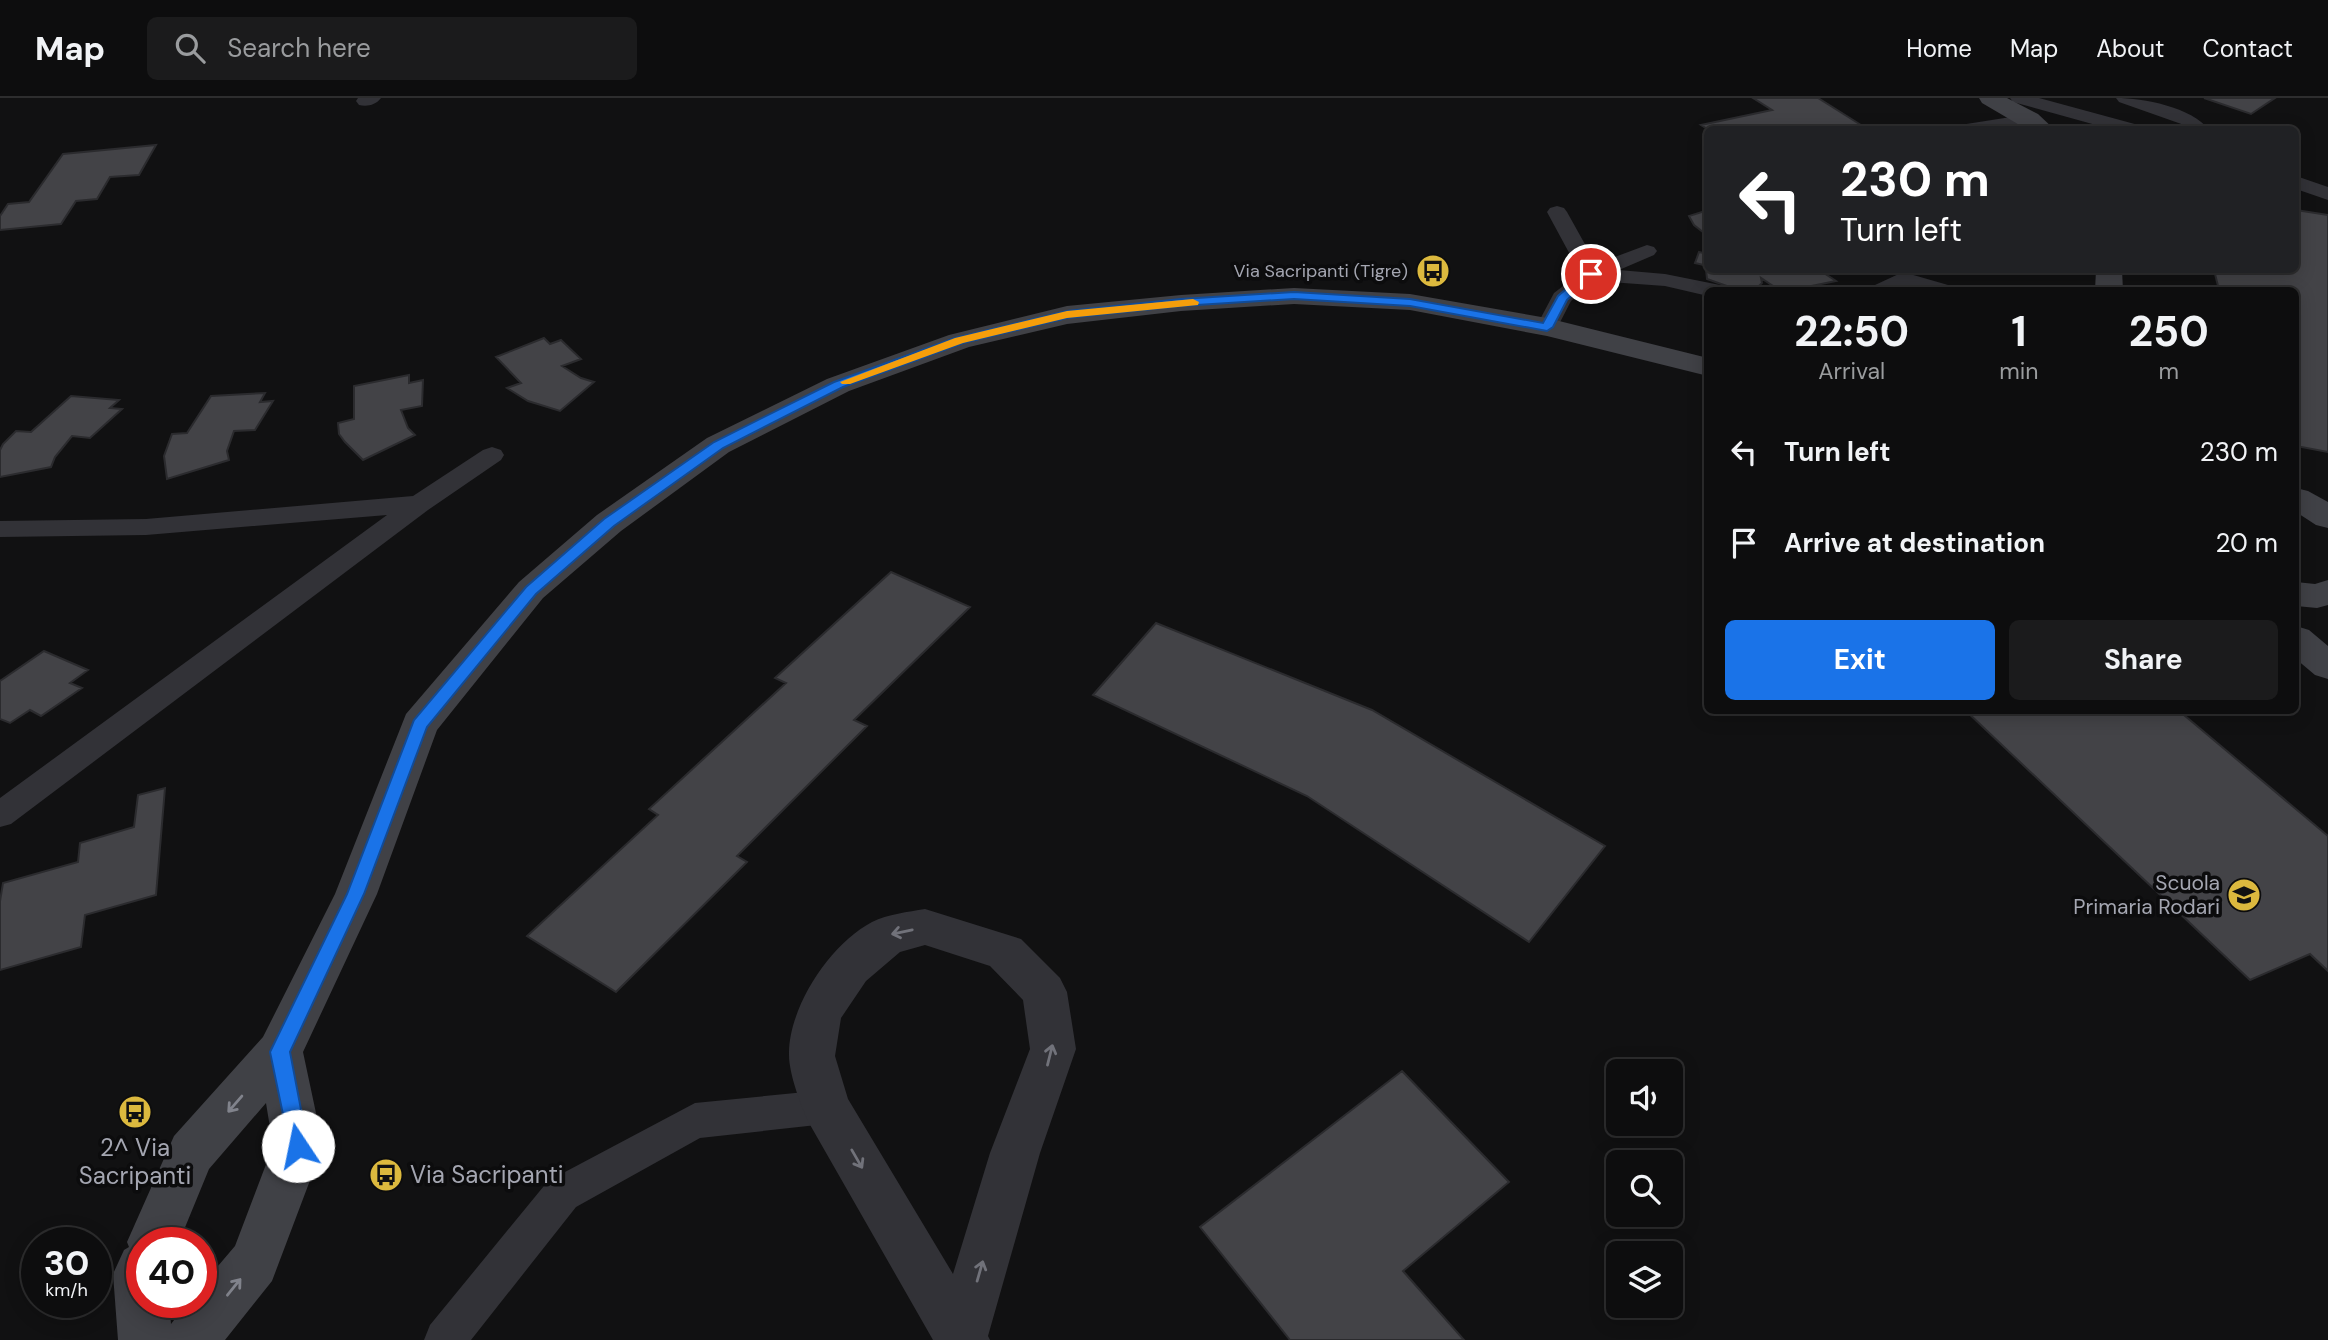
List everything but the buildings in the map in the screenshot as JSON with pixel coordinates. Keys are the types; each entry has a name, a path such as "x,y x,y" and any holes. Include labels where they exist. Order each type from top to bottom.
{"street":[{"path":"1990,98 2036,124"},
{"path":"159,1227 191,1153 280,1052 356,894 420,724 531,590 609,523 718,445 838,385 959,341 1067,315 1181,303 1294,296 1410,302 1547,327 1704,367"},
{"path":"2299,490 2328,497"},
{"path":"2299,500 2328,517"},
{"path":"2299,642 2328,666"},
{"path":"925,927 1005,952 1044,992 1054,1049 1014,1153 962,1338 826,1107 812,1056 819,1012 850,967 887,936 925,927"},
{"path":"191,1340 254,1263 298,1146 280,1052"},
{"path":"143,1318 145,1340"}],"lane":[{"path":"2019,98 2124,126"},
{"path":"2124,98 2193,122 2196,126"},
{"path":"2011,126 2036,124"},
{"path":"2299,183 2328,194"},
{"path":"1557,212 1591,274"},
{"path":"1547,327 1562,298 1591,274 1647,251"},
{"path":"1591,274 1665,280 1704,288"},
{"path":"1888,287 1903,278 1931,287"},
{"path":"0,815 419,504 492,455"},
{"path":"0,529 146,527 419,504"},
{"path":"445,1340 562,1194 695,1121 826,1107"}],"slow traffic":[{"path":"846,382 959,341 1067,315 1193,302"}],"place":[{"name":"Via Sacripanti (Tigre)","path":"1433,271"},
{"name":"Scuola Primaria Rodari","path":"2244,895"},
{"name":"2^ Via Sacripanti","path":"135,1112"},
{"name":"Via Sacripanti","path":"386,1175"}],"route":[{"path":"298,1146 280,1052 356,894 420,724 531,590 609,523 718,445 838,385 959,341 1067,315 1181,303 1294,296 1410,302 1547,327 1562,298 1591,274"}]}
